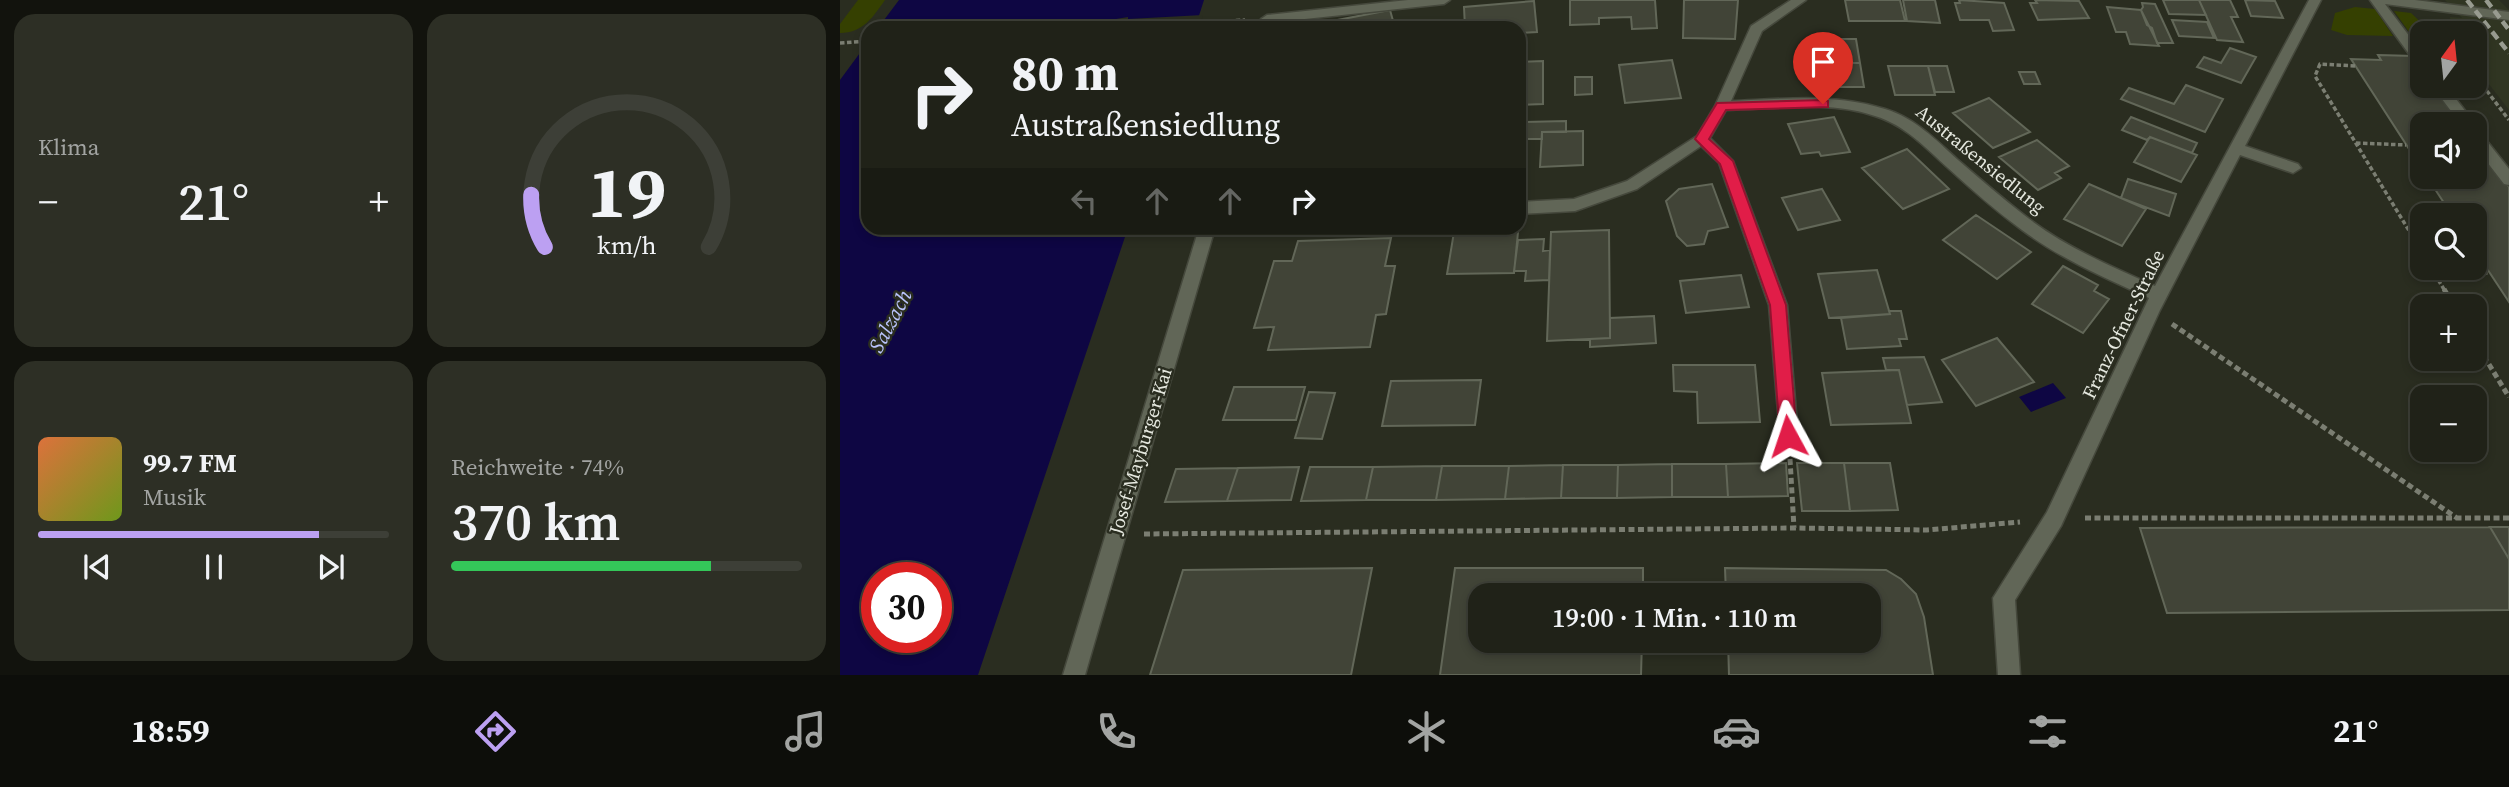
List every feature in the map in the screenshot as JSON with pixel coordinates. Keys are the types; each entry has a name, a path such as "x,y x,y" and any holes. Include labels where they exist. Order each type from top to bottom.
{"street":[{"path":"1266,21 1270,0"},
{"path":"1281,21 1444,0"},
{"path":"1526,208 1575,205 1632,185 1702,139 1722,106 1756,29 1800,0"},
{"name":"Franz-Ofner-Straße","path":"2009,675 2004,598 2054,519 2155,302 2315,0"},
{"path":"2376,0 2410,46"},
{"path":"2385,0 2509,16"},
{"path":"2448,98 2459,112"},
{"name":"Austraßensiedlung","path":"1722,106 1823,104 1864,107 1900,119 1927,138 1952,163 2028,226 2155,302"},
{"path":"1702,139 1726,161 1778,305 1788,436"},
{"path":"2236,148 2294,168"},
{"path":"2487,151 2509,180"},
{"name":"Josef-Mayburger-Kai","path":"1074,675 1205,235"}],"path":[{"path":"840,43 861,42"},
{"path":"2355,66 2320,64 2315,76 2410,232"},
{"path":"2487,91 2509,120"},
{"path":"2355,143 2406,145"},
{"path":"2155,302 2457,519"},
{"path":"2487,361 2509,397"},
{"path":"1788,436 1794,528"},
{"path":"1115,534 1794,528 1927,530 2054,519 2132,516 2509,518"}],"shaded area":[{"path":"2445,0 2499,0 2509,10 2509,110 2487,82 2487,21 2450,21 2450,17 2462,18"}],"green space":[{"path":"858,0 885,0 872,18 861,21 861,27 840,33 840,24"},
{"path":"2355,7 2375,9 2393,36 2347,35 2331,30 2335,13"},
{"path":"2394,11 2411,13 2419,21 2410,21 2410,33"}],"water":[{"path":"899,0 1204,0 1197,21 883,21"},
{"name":"Salzach","path":"861,52 861,235 1126,235 978,675 840,675 840,80"},
{"path":"2053,383 2066,398 2031,412 2019,397"}],"pier":[{"path":"1203,15 1201,21 1104,21"}],"building":[{"path":"1570,0 1655,0 1657,28 1632,29 1631,17 1599,18 1599,24 1570,25"},
{"path":"1684,0 1738,0 1735,39 1683,38"},
{"path":"1845,0 1900,0 1905,21 1849,21"},
{"path":"1903,0 1935,0 1940,23 1907,21"},
{"path":"1959,0 2004,3 2014,30 1993,31 1989,20 1960,20 1955,3 1960,3"},
{"path":"2035,0 2079,1 2089,18 2038,20 2030,3 2037,3"},
{"path":"2163,0 2199,0 2206,15 2169,14"},
{"path":"2199,0 2230,0 2238,17 2231,17 2243,42 2217,40"},
{"path":"2245,0 2275,1 2283,18 2251,16"},
{"path":"1534,1 1537,32 1526,33 1526,21 1465,21 1464,7"},
{"path":"2142,3 2155,4 2173,43 2157,43 2141,10"},
{"path":"2107,7 2141,10 2159,46 2130,44 2126,32 2116,32"},
{"path":"1390,10 1393,21 1332,21"},
{"path":"2172,20 2207,22 2214,38 2179,36"},
{"path":"1815,39 1856,39 1860,63 1818,63"},
{"path":"2230,48 2256,57 2241,83 2197,67 2204,57 2221,63"},
{"path":"2378,55 2410,56 2410,98 2445,98 2454,112 2410,112 2410,150 2351,59 2381,60"},
{"path":"1672,60 1681,98 1625,103 1619,65"},
{"path":"1543,61 1543,104 1526,105 1526,62"},
{"path":"1818,63 1860,63 1864,87 1821,87"},
{"path":"1888,66 1928,66 1935,95 1895,95"},
{"path":"1928,66 1947,66 1954,92 1935,92"},
{"path":"2019,72 2035,72 2040,84 2024,84"},
{"path":"1575,77 1592,77 1592,94 1575,95"},
{"path":"2186,85 2223,99 2205,132 2121,99 2129,88 2174,104"},
{"path":"1989,98 2030,132 1993,148 1953,113"},
{"path":"1834,117 1850,152 1821,156 1819,152 1801,154 1788,124"},
{"path":"2131,117 2197,143 2192,153 2122,130"},
{"path":"1566,121 1566,132 1542,132 1542,139 1526,139 1526,122"},
{"path":"1583,131 1583,165 1540,167 1542,132"},
{"path":"2150,137 2197,155 2181,182 2134,162"},
{"path":"2037,140 2069,166 2055,173 2061,178 2038,190 1999,157"},
{"path":"1907,149 1949,189 1903,209 1862,168"},
{"path":"2487,157 2509,187 2509,302 2487,269 2487,203 2444,203 2435,189 2487,189"},
{"path":"2128,179 2176,194 2169,216 2121,198"},
{"path":"1712,184 1728,227 1708,231 1704,244 1687,246 1677,236 1666,201 1679,189"},
{"path":"2089,184 2146,209 2122,246 2064,219"},
{"path":"1822,189 1840,220 1798,230 1782,198"},
{"path":"1976,215 2031,252 1997,279 1943,240"},
{"path":"1609,230 1610,338 1547,341 1551,232"},
{"path":"1454,235 1518,235 1514,273 1447,274"},
{"path":"1391,238 1385,266 1395,266 1386,314 1376,315 1370,347 1268,350 1274,327 1254,328 1274,261 1292,261 1298,241"},
{"path":"1544,239 1543,251 1550,250 1549,280 1525,281 1526,271 1514,271 1518,240"},
{"path":"2063,266 2098,285 2094,291 2109,299 2083,333 2032,304"},
{"path":"1877,270 1890,314 1829,318 1818,274"},
{"path":"1741,275 1749,307 1686,313 1680,281"},
{"path":"1889,311 1901,311 1907,339 1899,339 1901,346 1847,349 1841,318 1890,314"},
{"path":"1654,316 1656,343 1590,347 1590,339 1610,338 1610,318"},
{"path":"1997,338 2034,382 1976,406 1942,360"},
{"path":"1924,357 1942,402 1907,405 1899,370 1886,370 1883,358"},
{"path":"1673,365 1755,365 1760,422 1698,423 1697,392 1674,391"},
{"path":"1899,370 1911,423 1831,425 1822,373"},
{"path":"1481,380 1475,425 1382,426 1391,381"},
{"path":"1234,387 1305,387 1296,420 1223,420"},
{"path":"1309,392 1335,393 1322,439 1295,438"},
{"path":"1786,463 1788,496 1728,497 1726,464"},
{"path":"1797,463 1844,463 1850,511 1802,511"},
{"path":"1844,463 1890,463 1898,510 1850,511"},
{"path":"1672,464 1726,464 1728,497 1672,497"},
{"path":"1672,464 1672,497 1617,498 1618,465"},
{"path":"1563,465 1618,465 1617,498 1561,498"},
{"path":"1563,465 1561,498 1505,499 1509,466"},
{"path":"1442,466 1436,500 1366,500 1373,467"},
{"path":"1442,466 1509,466 1505,499 1436,500"},
{"path":"1299,467 1291,500 1227,501 1238,468"},
{"path":"1310,467 1373,467 1366,500 1301,501"},
{"path":"1238,468 1227,501 1165,502 1176,469"},
{"path":"2490,527 2509,527 2509,559"},
{"path":"2490,527 2509,559 2509,610 2167,613 2140,528"},
{"path":"1372,568 1351,675 1150,675 1183,570"},
{"path":"1455,568 1643,568 1643,583 1468,583 1468,653 1642,653 1641,675 1440,675"},
{"path":"1725,568 1886,570 1901,579 1916,594 1924,617 1933,675 1729,675 1728,653 1881,653 1881,583 1726,583"}],"railway":[{"path":"2467,0 2509,53"},
{"path":"2486,0 2509,30"}],"route":[{"path":"1788,436 1778,305 1726,161 1702,139 1722,106 1823,104"}]}
